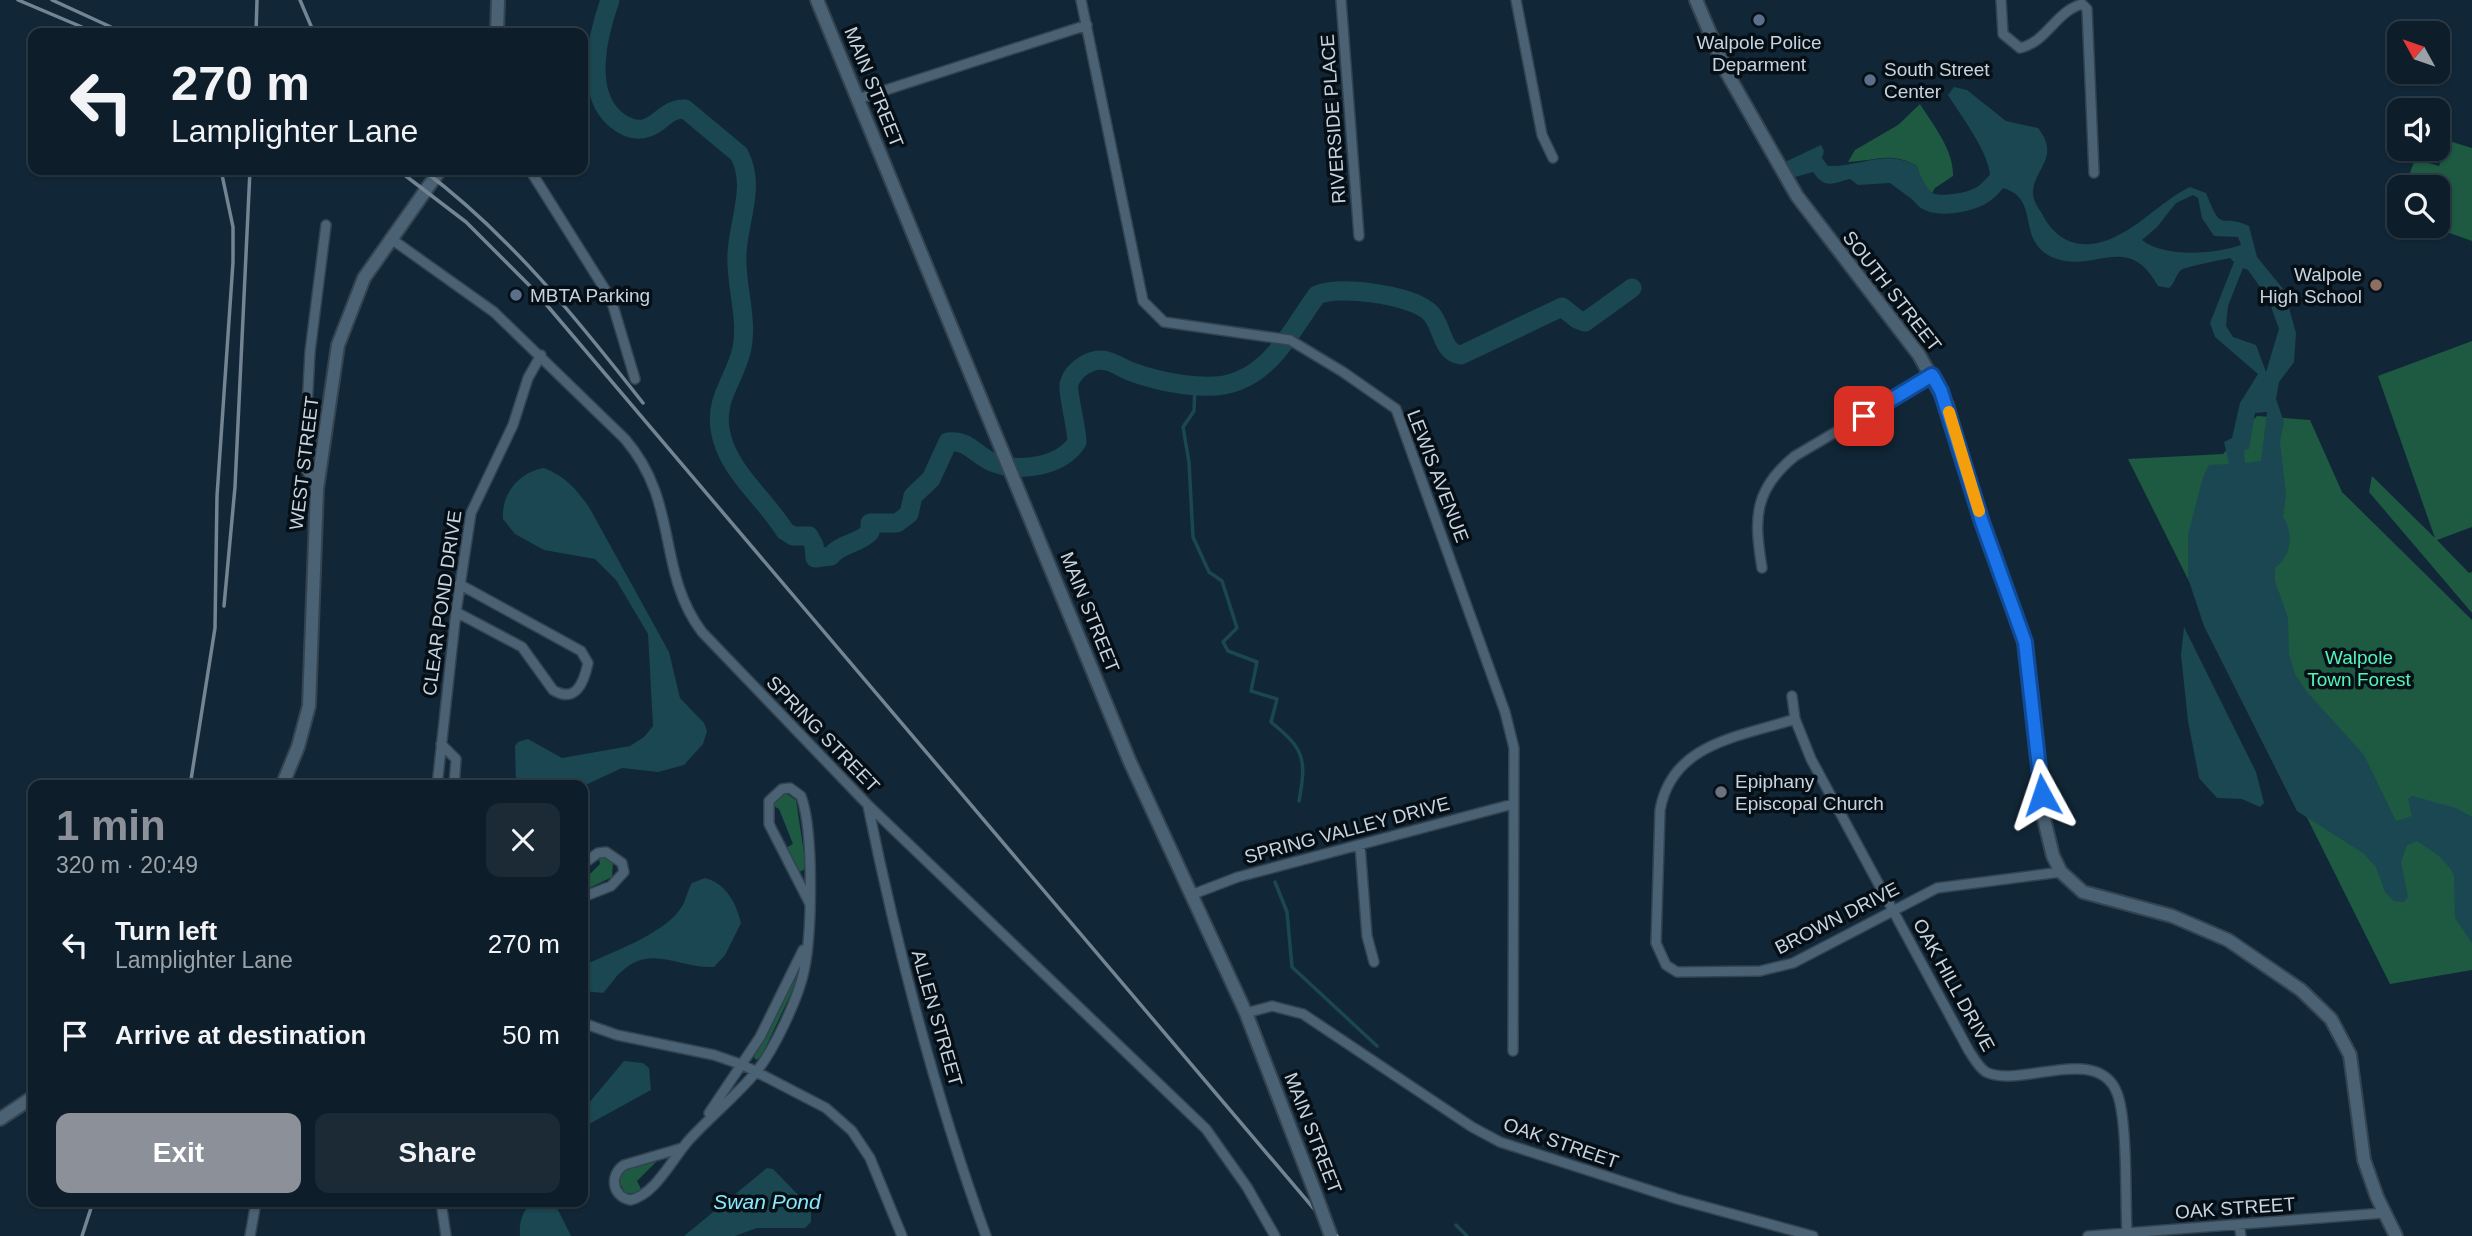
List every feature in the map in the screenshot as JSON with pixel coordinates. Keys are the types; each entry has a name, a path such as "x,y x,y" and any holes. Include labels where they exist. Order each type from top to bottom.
{"street":[{"path":"497,28 498,0"},
{"name":"MAIN STREET","path":"817,0 1130,762 1246,1013 1331,1236"},
{"name":"LEWIS AVENUE","path":"1081,0 1143,301 1164,322 1285,339 1343,372 1396,409 1505,712 1514,748 1513,1051"},
{"name":"RIVERSIDE PLACE","path":"1341,0 1359,236"},
{"path":"1516,0 1542,135 1553,158"},
{"name":"SOUTH STREET","path":"1696,0 1727,73 1797,196 1932,375 1947,405 1982,522 2025,642 2044,819 2053,856 2061,872"},
{"path":"2001,0 2003,34 2020,48 2034,45 2067,10 2082,4 2087,9 2094,173"},
{"path":"858,99 1087,25"},
{"name":"WEST STREET","path":"284,780 298,747 309,706 317,489 343,327 364,278 436,175"},
{"path":"533,175 611,299 635,379"},
{"path":"317,489 304,465 310,352 326,225"},
{"name":"SPRING STREET","path":"390,238 494,312 625,439 648,470 666,522 678,588 691,618 716,648 867,805 1206,1129 1247,1187 1275,1236"},
{"name":"CLEAR POND DRIVE","path":"438,780 459,584 475,499 513,425 534,363 541,355"},
{"path":"1762,568 1756,531 1757,516 1766,486 1776,474 1795,456 1932,375"},
{"path":"456,612 522,647 553,690 559,694 565,696 576,692 585,680 588,663 581,651 459,584"},
{"name":"OAK HILL DRIVE","path":"1792,696 1795,719 1811,759 1969,1051 1987,1073 2001,1076 2085,1070 2106,1078 2112,1085 2121,1111 2127,1233"},
{"name":"BROWN DRIVE","path":"1795,719 1706,747 1674,772 1664,790 1659,829 1656,943 1666,965 1677,972 1775,970 1816,952 1937,888 2061,872"},
{"path":"441,744 456,760 454,780"},
{"path":"682,1148 624,1165 616,1170 613,1178 623,1199 639,1198 700,1128 757,1071 799,988 810,904 804,804 796,792 782,789 769,801 769,824 810,904"},
{"name":"SPRING VALLEY DRIVE","path":"1191,895 1238,877 1513,804"},
{"name":"ALLEN STREET","path":"867,805 903,966 962,1170 986,1236"},
{"path":"1360,845 1367,936 1374,962"},
{"path":"588,860 598,853 606,852 622,863 624,872 611,886 588,895"},
{"path":"2061,872 2083,891 2172,916 2228,940 2301,990 2331,1019 2350,1055 2364,1160 2384,1213 2396,1236"},
{"path":"700,1128 760,1037 806,946"},
{"name":"OAK STREET","path":"1246,1013 1279,1006 1303,1014 1472,1127 1500,1142 1813,1236"},
{"path":"588,1025 618,1035 714,1055 743,1065 826,1108 852,1131 874,1165 902,1236"},
{"path":"0,1119 28,1100"},
{"path":"250,1236 255,1207"},
{"path":"442,1207 446,1236"},
{"name":"OAK STREET","path":"2088,1236 2384,1213"},
{"path":"2239,1225 2241,1236"},
{"path":"1769,1236 1773,1226"}],"green space":[{"path":"1920,104 1942,138 1950,157 1953,176 1935,188 1927,201 1917,166 1907,161 1883,158 1848,162 1855,150 1898,125"},
{"path":"2450,141 2472,148 2472,241 2450,233 2450,175 2409,175 2414,161 2439,166 2441,161 2450,161"},
{"path":"2472,341 2472,527 2437,540 2469,573 2472,572 2472,613 2369,492 2372,476 2435,538 2378,376"},
{"name":"Walpole Town Forest","path":"2257,416 2310,420 2342,492 2472,620 2472,970 2390,984 2128,459 2223,454"},
{"path":"784,792 796,800 806,867 798,872 784,849 793,844 779,809 772,805 777,795"},
{"path":"598,854 613,861 612,877 588,889 588,876 600,864"},
{"path":"794,975 797,981 761,1057 756,1060 753,1055"},
{"path":"662,1156 637,1181 641,1189 638,1194 625,1193 618,1179 620,1170"}],"water":[{"path":"1954,87 1967,90 2006,121 2038,128 2047,147 2047,155 2034,184 2034,198 2053,230 2068,241 2086,244 2108,240 2130,229 2190,187 2206,193 2219,219 2249,226 2257,257 2284,290 2296,333 2294,362 2279,382 2276,399 2284,422 2280,442 2286,495 2283,517 2289,530 2290,544 2285,557 2275,568 2275,581 2288,618 2289,654 2295,674 2307,692 2364,755 2396,821 2412,816 2408,799 2412,796 2456,808 2472,817 2472,943 2455,918 2454,875 2439,856 2417,841 2407,845 2401,862 2408,897 2404,902 2394,901 2385,892 2376,867 2363,853 2297,811 2204,626 2188,578 2188,535 2203,477 2209,465 2229,464 2224,442 2232,438 2240,403 2258,374 2215,337 2210,323 2234,262 2230,258 2184,269 2169,288 2158,286 2147,270 2135,261 2123,257 2072,262 2057,259 2044,252 2031,233 2026,211 2015,194 2003,188 1991,194 1985,187 1990,181 1987,160 1948,95","holes":["2193,195 2198,198 2202,218 2214,236 2238,237 2241,245 2218,251 2190,253 2163,250 2142,240 2157,227 2176,203","2243,268 2248,270 2268,298 2279,329 2266,372 2256,345 2233,337 2226,326 2228,306","2267,412 2261,461 2245,463 2244,450 2249,449 2255,413"]},
{"path":"1821,145 1824,151 1822,158 1828,166 1884,158 1917,166 1927,201 1913,200 1890,183 1858,185 1850,179 1830,184 1822,181 1813,172 1795,177 1785,162"},
{"path":"544,468 558,475 570,484 589,507 669,652 680,698 704,723 707,731 703,744 684,765 658,772 622,768 588,784 588,780 516,780 515,746 518,742 528,739 562,758 630,746 644,737 653,726 648,634 616,580 595,559 544,550 515,534 503,519 505,501 513,486 535,470"},
{"path":"2184,627 2256,772 2264,803 2260,807 2242,799 2217,798 2199,778 2188,721 2181,655"},
{"path":"705,878 724,889 736,908 741,923 725,955 714,967 701,967 666,959 643,959 621,972 603,993 588,991 588,964 636,942 673,918 681,908 692,883"},
{"path":"624,1061 643,1063 649,1068 651,1090 588,1126 588,1104"},
{"name":"Swan Pond","path":"767,1168 773,1169 811,1208 811,1222 805,1228 757,1228 735,1236 684,1236"},
{"path":"528,1207 556,1207 571,1236 520,1236 520,1226"}],"waterway":[{"path":"610,0 598,45 596,77 599,93 614,118 627,127 643,129 673,111 685,109 739,154 744,166 746,190 737,253 743,312 742,348 720,407 720,429 730,457 747,483 785,531 793,536 809,536 814,545 815,558 831,556 865,536 870,532 870,523 897,523 909,514 913,496 931,479 948,442 961,443 992,462 1014,467 1039,466 1061,457 1077,442 1069,384 1079,369 1095,361 1107,361 1143,376 1185,385 1213,386 1238,381 1263,366 1274,355 1317,295 1341,291 1389,296 1427,310 1436,321 1449,349 1461,355 1562,307 1585,322 1632,288"},
{"path":"1913,181 1926,200 1947,204 1980,196 1997,181 2007,177"},
{"path":"1195,385 1194,411 1183,427 1189,462 1193,537 1209,572 1222,581 1237,628 1223,642 1228,651 1257,662 1251,691 1277,699 1271,722 1290,740 1300,756 1303,774 1299,801"},
{"path":"1275,882 1287,912 1292,967 1377,1046"},
{"path":"1456,1225 1467,1236"}],"railway":[{"path":"18,0 84,28"},
{"path":"52,0 113,28"},
{"path":"256,28 257,0"},
{"path":"300,0 312,28"},
{"path":"191,780 215,628 217,496 233,262 233,227 222,175"},
{"path":"224,606 235,487 250,175"},
{"path":"405,175 466,222 534,290 1337,1236"},
{"path":"429,175 485,222 541,279 643,403"},
{"path":"82,1236 91,1207"}],"slow traffic":[{"path":"1949,412 1979,511"}],"place":[{"name":"Walpole Police Deparment","path":"1759,20"},
{"name":"South Street Center","path":"1870,80"},
{"name":"Walpole High School","path":"2376,285"},
{"name":"MBTA Parking","path":"516,295"},
{"name":"Epiphany Episcopal Church","path":"1721,792"}],"route":[{"path":"1864,416 1932,375 1941,391 1990,547 2025,642 2032,679 2042,795"}]}
